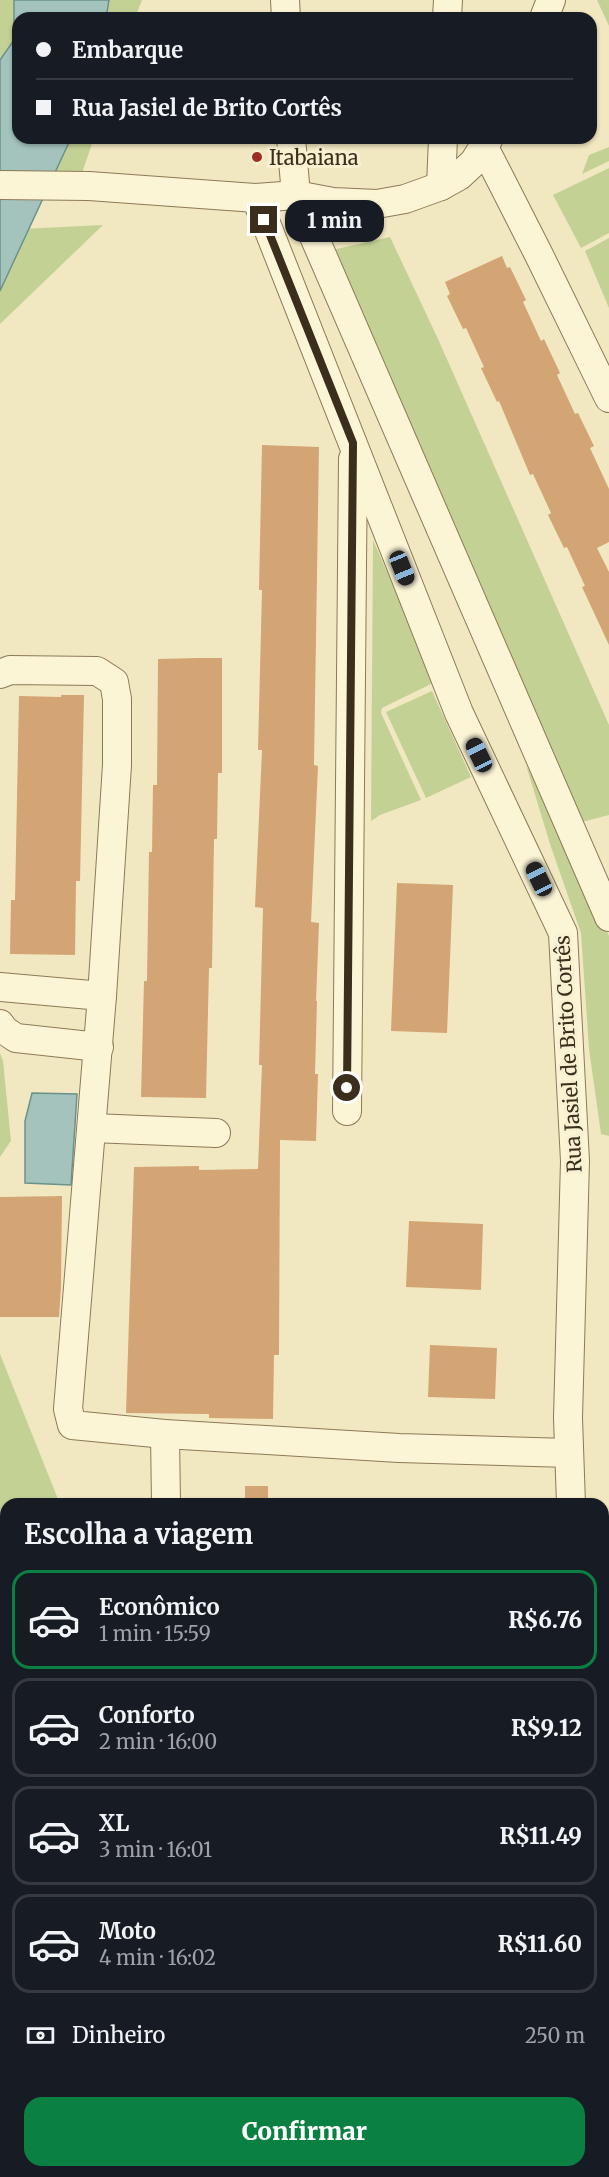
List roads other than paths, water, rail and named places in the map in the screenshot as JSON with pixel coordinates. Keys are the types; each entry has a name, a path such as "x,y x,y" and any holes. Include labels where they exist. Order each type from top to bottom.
{"street":[{"path":"292,144 296,195 609,917"},
{"path":"441,186 443,144"},
{"path":"0,185 89,186 256,198 296,195 333,202 377,204 405,199 441,186 459,176 474,162 486,144"},
{"path":"488,144 609,398"},
{"name":"Rua Jasiel de Brito Cortês","path":"256,198 459,713 563,933 574,1161 569,1453 571,1498"},
{"path":"347,1111 353,443"},
{"path":"0,674 10,670 97,671 114,682 117,699 117,765 99,1047 69,1398 69,1417 72,1425 165,1434 399,1448 569,1453"},
{"path":"0,987 102,996"},
{"path":"0,1024 4,1030 16,1038 99,1047"},
{"path":"92,1128 216,1132"},
{"path":"165,1434 166,1498"}],"water":[{"path":"14,0 109,0 107,12 14,12"},
{"path":"12,43 12,144 68,144 0,291 0,60"},
{"path":"32,1093 77,1094 71,1185 25,1183 25,1121"}],"place":[{"name":"Itabaiana","path":"257,157"}]}
